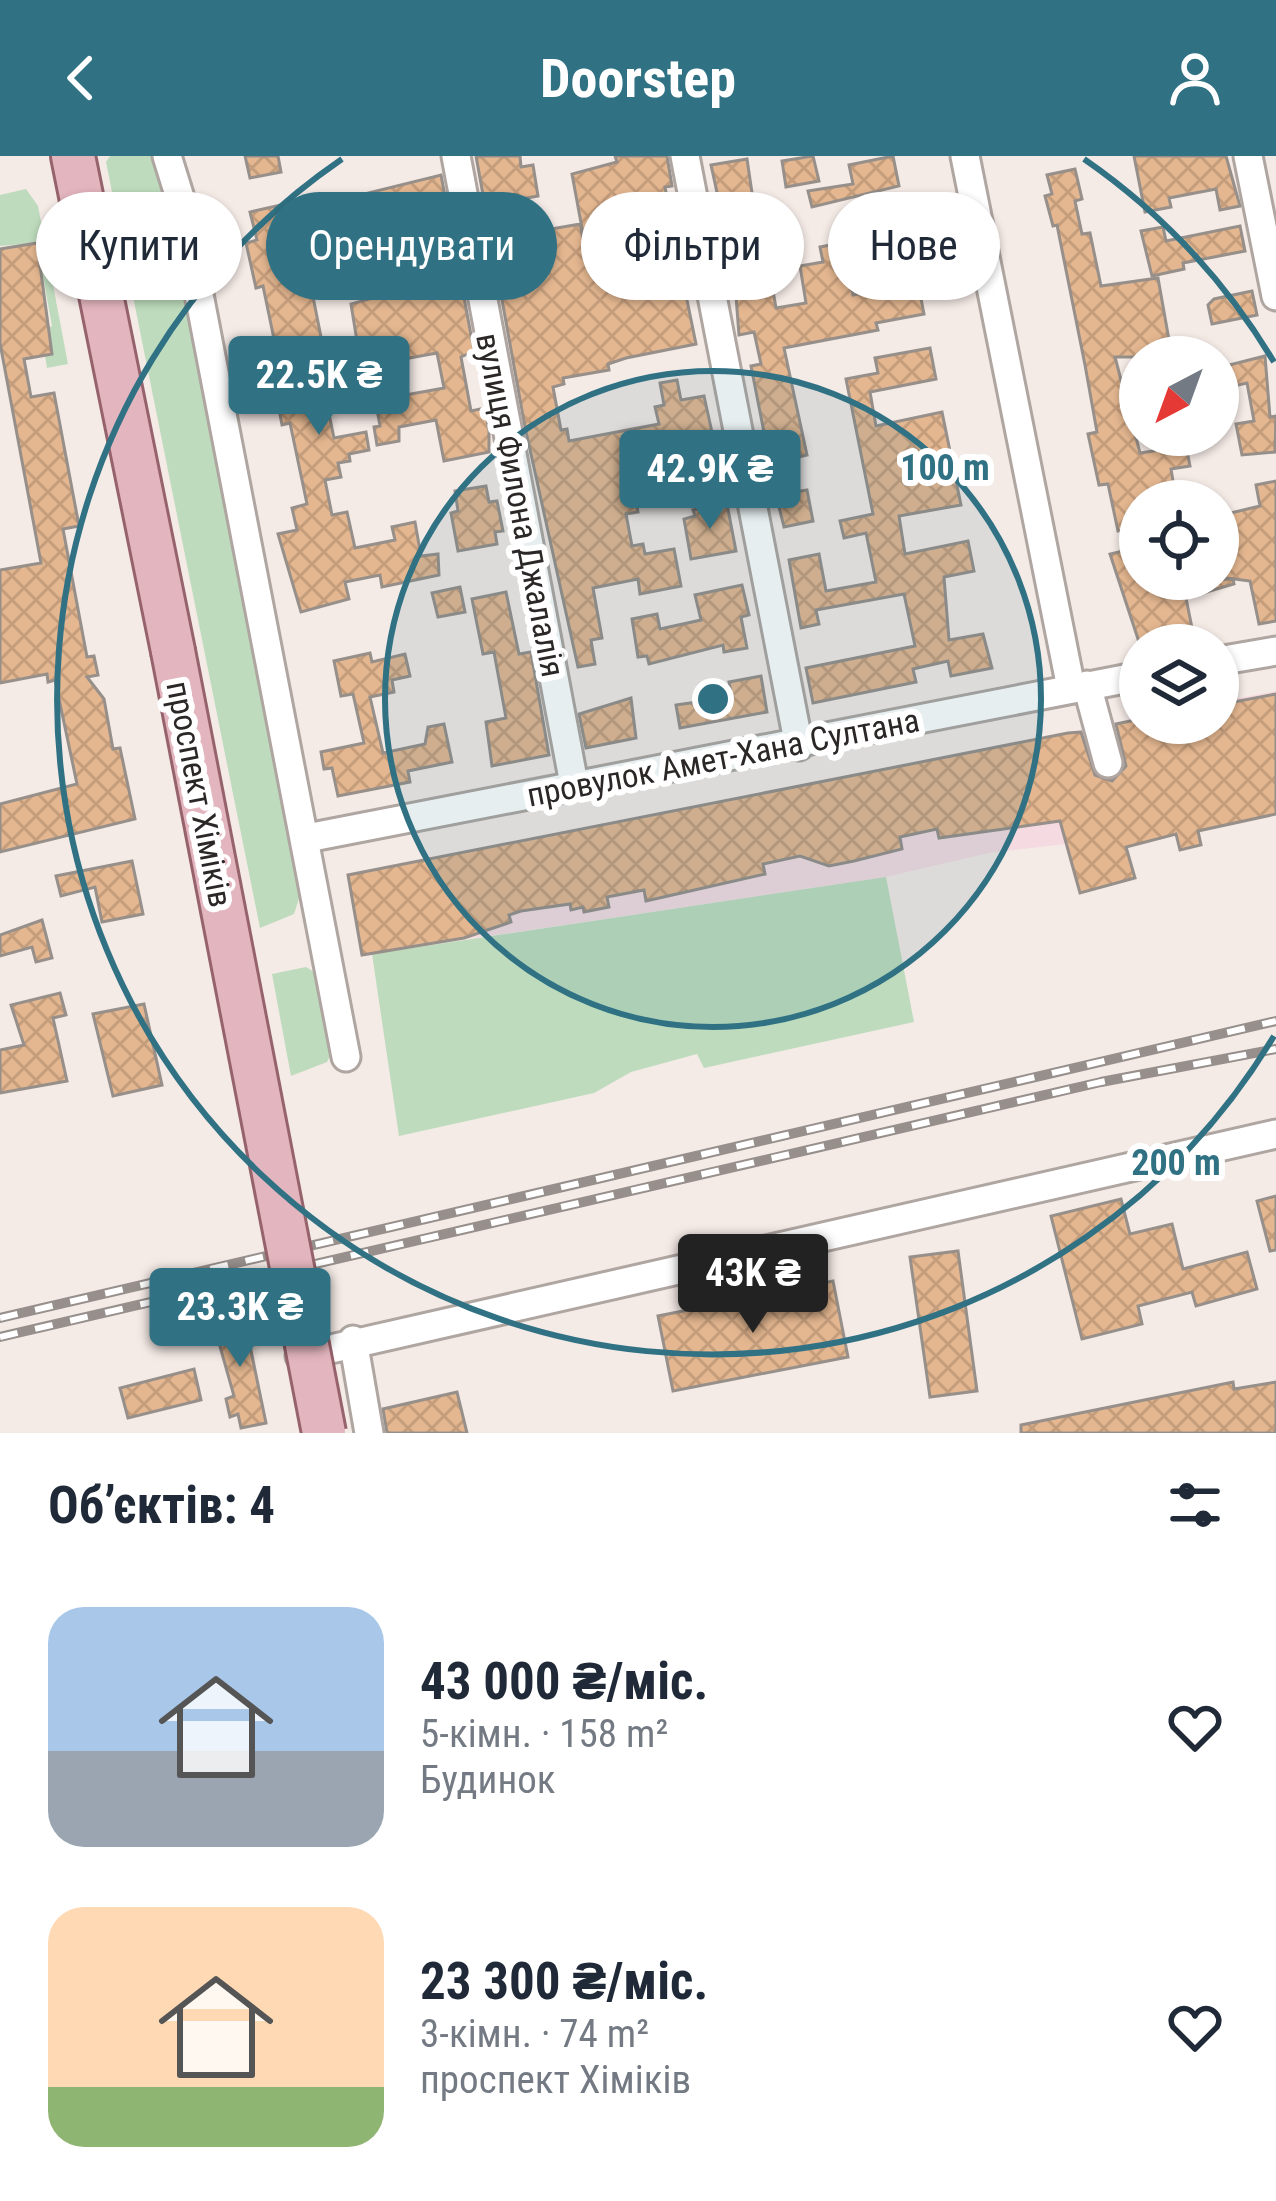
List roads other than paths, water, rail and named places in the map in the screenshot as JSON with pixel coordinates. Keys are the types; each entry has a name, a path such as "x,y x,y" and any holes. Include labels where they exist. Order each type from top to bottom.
{"main road":[{"name":"проспект Хіміків","path":"73,156 172,651 318,1432"}],"street":[{"path":"167,156 181,201 346,1057"},
{"name":"вулиця Филона Джалалія","path":"456,156 574,784"},
{"path":"685,156 799,746"},
{"path":"965,156 1079,687 1108,763"},
{"path":"1248,156 1276,296"},
{"path":"1239,657 1276,651"},
{"name":"провулок Амет-Хана Султана","path":"307,838 574,784 799,746 1119,680"},
{"path":"353,1340 368,1423 318,1432 299,1354 353,1340 1276,1134"}],"railway":[{"path":"0,1318 1276,1021"},
{"path":"0,1337 1101,1082 1276,1049"}]}
